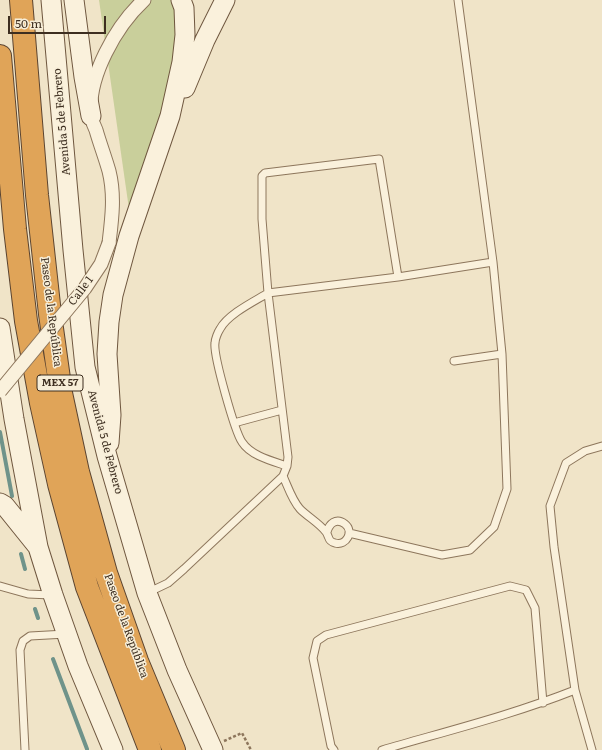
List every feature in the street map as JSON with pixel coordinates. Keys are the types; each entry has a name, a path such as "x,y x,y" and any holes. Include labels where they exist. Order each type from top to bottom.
{"highway":[{"name":"Paseo de la República","path":"21,0 37,195 50,314 61,393 78,472 106,573 137,661 174,750"},
{"name":"Paseo de la República","path":"0,56 15,229 26,321 41,404 57,477 87,587 150,750"}],"main road":[{"name":"Avenida 5 de Febrero","path":"51,0 73,250 85,366 107,456 147,593 177,670 212,748"},
{"path":"74,0 84,77 91,116"},
{"path":"170,116 189,82 205,40 225,0"},
{"path":"107,456 111,415 107,354 109,322 113,295 129,236 170,116 182,62 185,35 182,4"},
{"path":"0,328 2,383 38,547 78,666 113,750"},
{"path":"0,503 5,506 38,547"}],"street":[{"path":"91,116 92,94 104,55 134,10 144,0"},
{"name":"Calle 1","path":"2,383 85,288 101,264 109,243 113,216 113,196 109,171 91,116"}],"lane":[{"path":"350,532 347,539 341,543 334,543 329,539 327,532 329,525 334,522 342,522 347,526 350,532 442,555 470,550 494,527 507,489 502,354 493,262 458,0"},
{"path":"147,593 168,583 184,569 283,476 287,466 288,457 268,293 262,219 262,176 265,173 376,159 380,161 398,277"},
{"path":"287,466 250,451 242,442 234,423 215,356 215,343 220,328 229,318 268,293 398,277 493,262"},
{"path":"454,361 502,354"},
{"path":"234,423 282,410"},
{"path":"592,750 575,690 554,547 550,506 566,463 585,452 602,446"},
{"path":"283,476 291,496 300,508 327,532"},
{"path":"0,586 28,594 53,595"},
{"path":"334,750 331,746 313,658 317,641 326,635 510,586 526,590 535,608 543,703"},
{"path":"25,750 20,650 23,641 30,636 67,634"},
{"path":"382,750 543,703 575,690"}],"path":[{"path":"212,748 242,733 251,750"}],"green space":[{"path":"99,0 173,0 177,13 177,60 130,216"}],"waterway":[{"path":"0,432 12,496"},
{"path":"21,554 25,569"},
{"path":"35,609 38,618"},
{"path":"53,659 87,749"}]}
